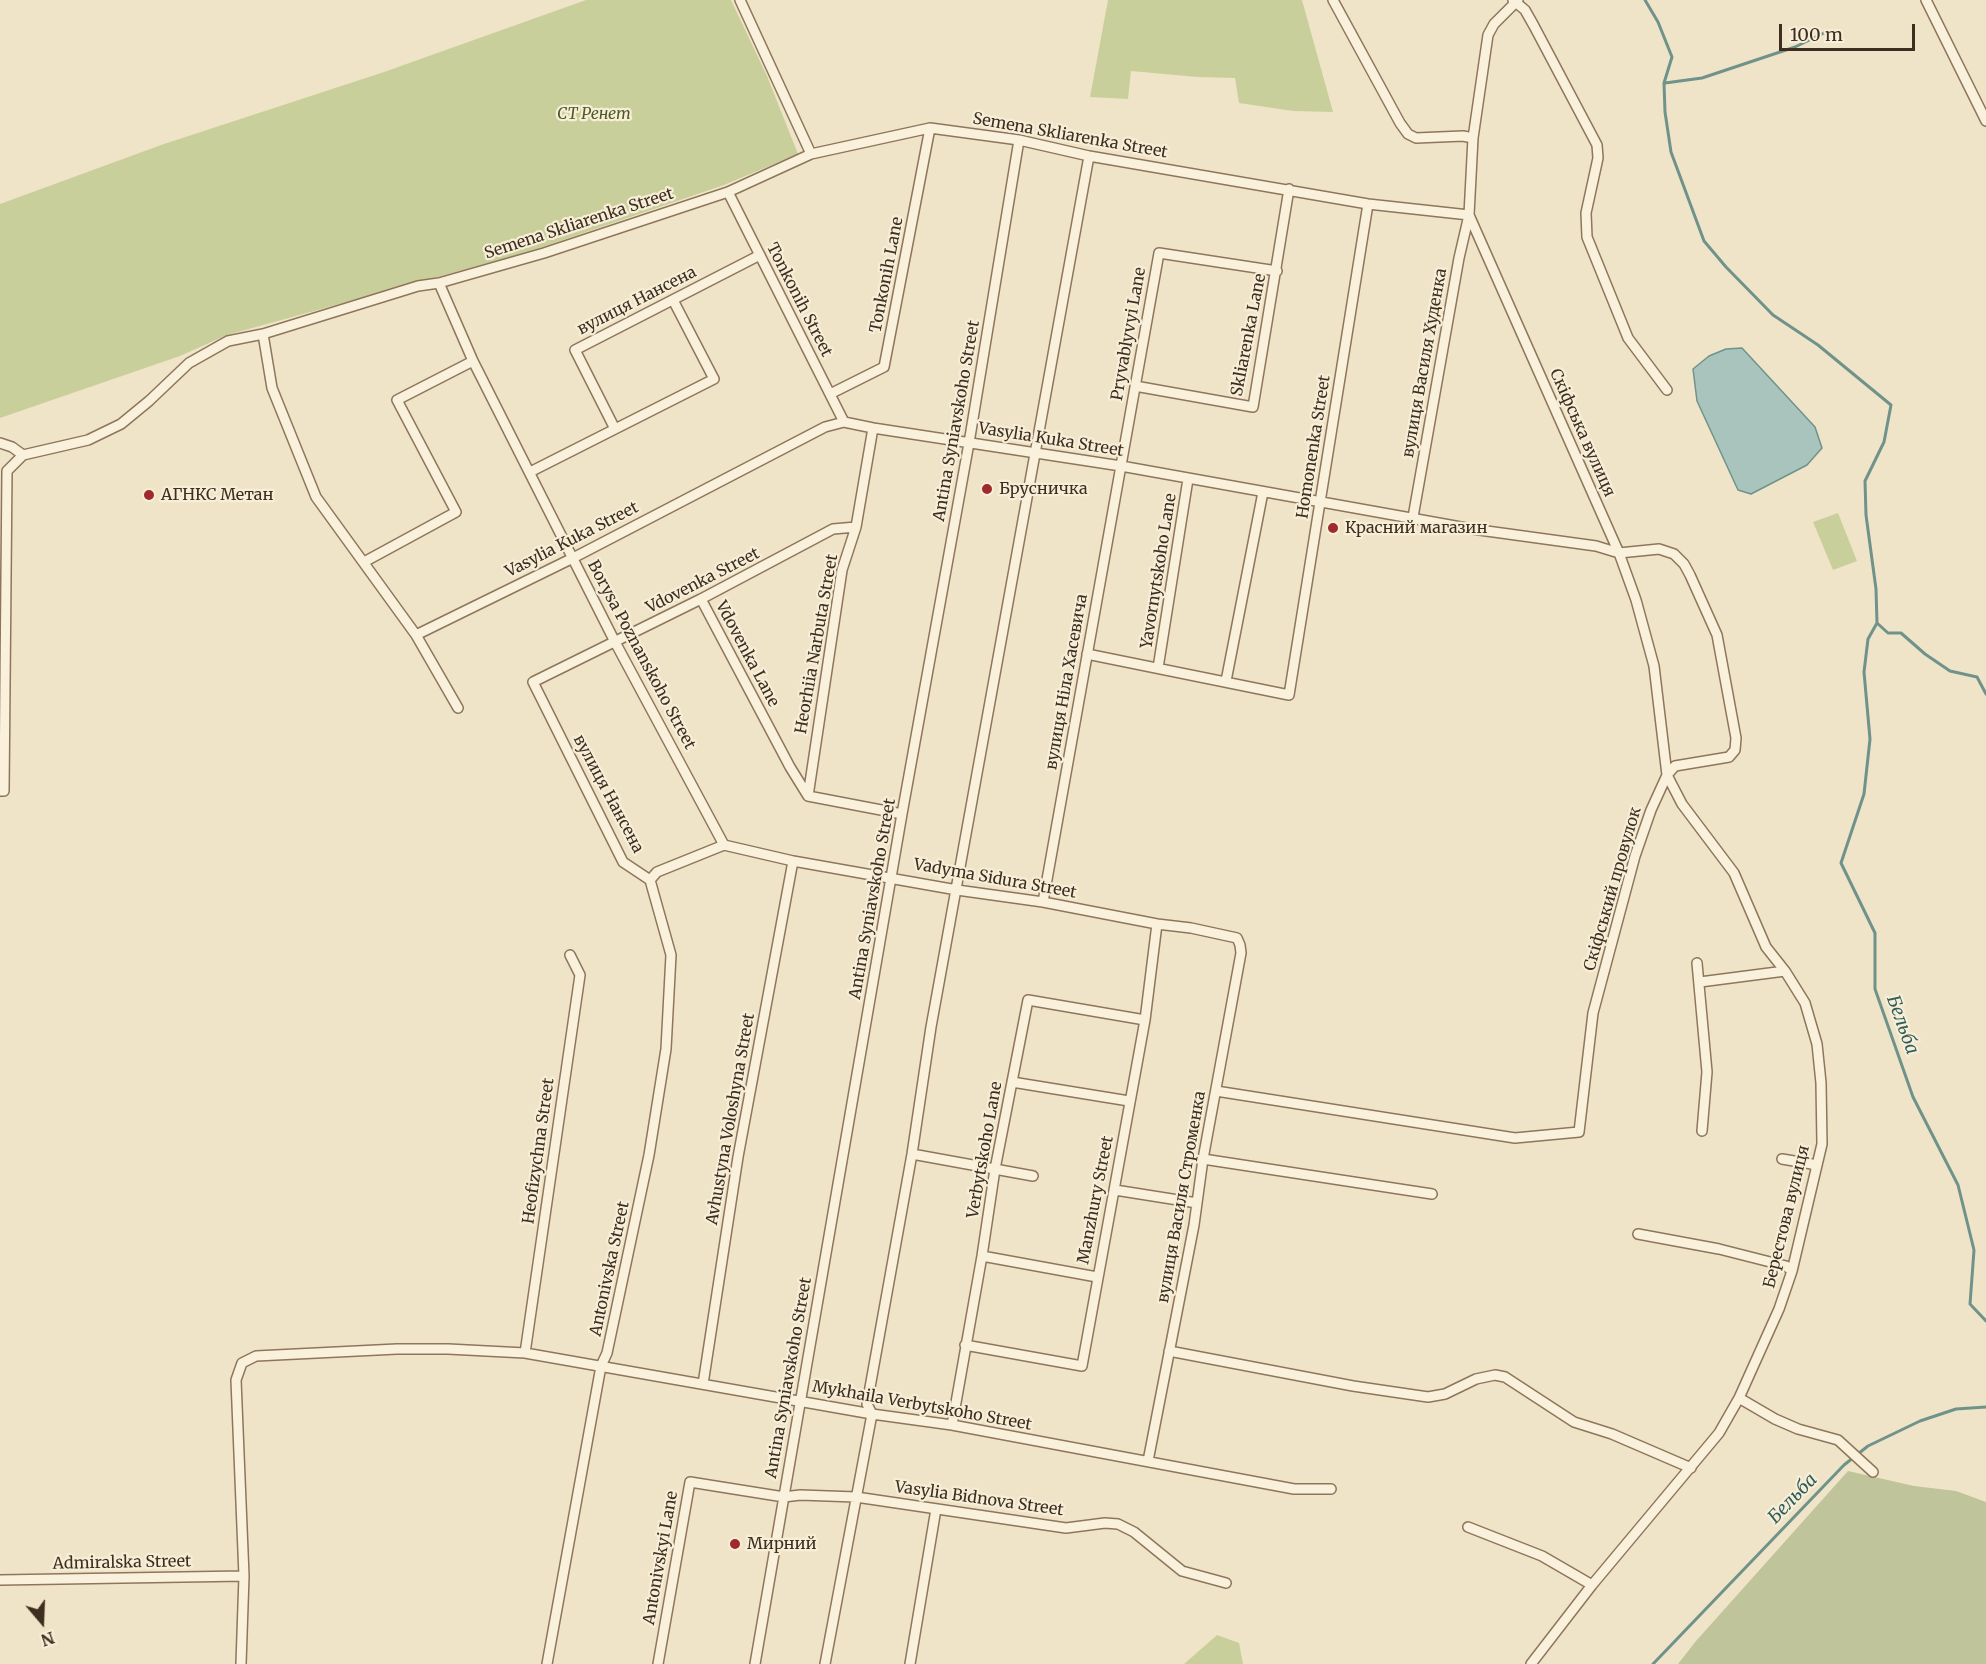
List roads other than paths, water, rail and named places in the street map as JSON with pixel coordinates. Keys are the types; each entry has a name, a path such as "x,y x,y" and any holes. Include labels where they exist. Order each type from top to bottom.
{"street":[{"path":"740,0 811,154"},
{"path":"1333,0 1408,134 1416,138 1463,136 1473,138"},
{"path":"1926,0 1986,121"},
{"name":"Скіфська вулиця","path":"1619,553 1469,215 1473,138 1488,35 1494,24 1515,1 1525,10 1597,145 1598,158 1586,213 1587,237 1628,338 1667,390"},
{"name":"Semena Skliarenka Street","path":"23,455 88,440 121,424 150,401 189,363 228,341 263,334 418,286 544,253 728,192 811,154 930,128 1019,140 1089,156 1368,204 1469,215"},
{"name":"Tonkonih Lane","path":"830,394 884,368 930,128"},
{"name":"Antina Syniavskoho Street","path":"755,1664 902,814 969,443 1019,140"},
{"path":"825,1664 872,1414 867,1404 912,1154 931,1028 1089,156"},
{"name":"Skliarenka Lane","path":"1135,386 1253,406 1289,189"},
{"name":"Tonkonih Street","path":"728,192 844,422"},
{"name":"Homonenka Street","path":"1226,681 1289,695 1368,204"},
{"name":"вулиця Василя Худенка","path":"1413,518 1469,215"},
{"name":"Pryvablyvyi Lane","path":"1121,466 1159,253 1277,271"},
{"name":"вулиця Нансена","path":"615,429 574,350 760,255"},
{"name":"Borysa Poznanskoho Street","path":"440,282 474,361 615,642 724,845"},
{"path":"530,472 714,378 673,300"},
{"path":"263,334 272,388 316,497 416,635 458,708"},
{"path":"364,562 456,512 397,400 474,361"},
{"name":"Vasylia Kuka Street","path":"416,635 573,558 825,427 844,422 1121,466 1502,534 1596,546 1619,553"},
{"name":"Heorhiia Narbuta Street","path":"808,796 842,570 856,527 873,428"},
{"path":"0,443 12,447 23,455 7,471 6,485 4,791 0,791"},
{"name":"вулиця Ніла Хасевича","path":"1043,902 1121,466"},
{"name":"Yavornytskoho Lane","path":"1158,668 1188,479"},
{"path":"1087,654 1226,681 1263,492"},
{"name":"Vdovenka Street","path":"533,682 701,599 833,529 856,527"},
{"path":"1659,549 1674,554 1684,564 1718,634 1736,738 1735,750 1729,757 1675,766 1667,775 1654,666 1636,600 1619,553 1659,549"},
{"name":"Vdovenka Lane","path":"701,599 790,767 808,796"},
{"name":"вулиця Нансена","path":"533,682 623,862 650,880"},
{"name":"Берестова вулиця","path":"1667,775 1682,804 1734,873 1766,947 1785,971 1805,1003 1817,1044 1821,1083 1822,1144 1792,1270 1779,1309 1739,1398 1719,1433 1691,1468"},
{"name":"Скіфський провулок","path":"1216,1091 1515,1138 1580,1132 1593,1013 1635,856 1651,810 1667,775"},
{"path":"808,796 902,814"},
{"path":"650,880 657,872 724,845"},
{"name":"Vadyma Sidura Street","path":"724,845 793,861 957,890 1043,902 1237,938"},
{"name":"Avhustyna Voloshyna Street","path":"703,1384 738,1157 793,861"},
{"name":"Antonivska Street","path":"547,1664 601,1366 607,1353 649,1155 666,1049 671,955 650,880"},
{"name":"Manzhury Street","path":"965,1345 1082,1366 1145,1020 1157,924"},
{"name":"вулиця Василя Строменка","path":"1148,1461 1241,953 1237,938"},
{"name":"Heofizychna Street","path":"525,1353 580,975 570,955"},
{"path":"1697,963 1707,1072 1702,1131"},
{"path":"1700,982 1785,971"},
{"name":"Verbytskoho Lane","path":"952,1425 995,1169 1028,999 1145,1020"},
{"path":"1012,1082 1129,1101"},
{"path":"912,1154 1033,1176"},
{"path":"1203,1159 1432,1194"},
{"path":"1782,1159 1812,1164 1816,1167"},
{"path":"1115,1190 1197,1203"},
{"path":"1638,1234 1719,1249 1786,1266 1792,1270"},
{"path":"982,1256 1097,1277"},
{"name":"Mykhaila Verbytskoho Street","path":"244,1576 236,1380 237,1371 242,1363 256,1356 397,1349 525,1353 872,1414 952,1425 1294,1489 1330,1489"},
{"path":"1169,1351 1174,1354 1353,1386 1428,1397 1445,1394 1476,1379 1495,1375 1505,1377 1574,1422 1612,1434 1691,1468 1592,1585 1531,1664"},
{"path":"1739,1398 1791,1425 1838,1440 1869,1469"},
{"name":"Antonivskyi Lane","path":"658,1664 690,1482 784,1497"},
{"name":"Vasylia Bidnova Street","path":"784,1497 800,1495 856,1497 1066,1528 1105,1523 1118,1524 1134,1532 1182,1570 1226,1583"},
{"path":"910,1664 936,1509"},
{"path":"1468,1527 1542,1556 1592,1585"},
{"path":"241,1664 244,1576"},
{"name":"Admiralska Street","path":"0,1581 244,1576"}],"water":[{"path":"1742,348 1815,427 1822,448 1807,465 1751,494 1738,490 1697,401 1693,369 1709,356 1726,349"}],"waterway":[{"path":"1645,0 1658,22 1672,57 1664,83 1665,112 1671,152 1704,241 1773,315 1818,345 1891,405 1884,442 1865,481 1866,515 1876,589 1877,623 1888,633 1901,633 1925,654 1950,671 1977,677 1986,694"},
{"path":"1665,83 1702,78 1795,47 1828,31"},
{"name":"Бельба","path":"1877,623 1868,639 1864,672 1870,739 1864,794 1841,863 1875,933 1875,989 1913,1097 1958,1185 1974,1250 1970,1304 1986,1321"},
{"name":"Бельба","path":"1653,1664 1844,1465 1868,1446 1920,1421 1956,1409 1986,1407"}],"place":[{"name":"Брусничка","path":"987,489"},
{"name":"АГНКС Метан","path":"149,495"},
{"name":"Красний магазин","path":"1333,528"},
{"name":"Мирний","path":"735,1544"}],"park label":[{"name":"СТ Ренет","path":"594,114"}]}
